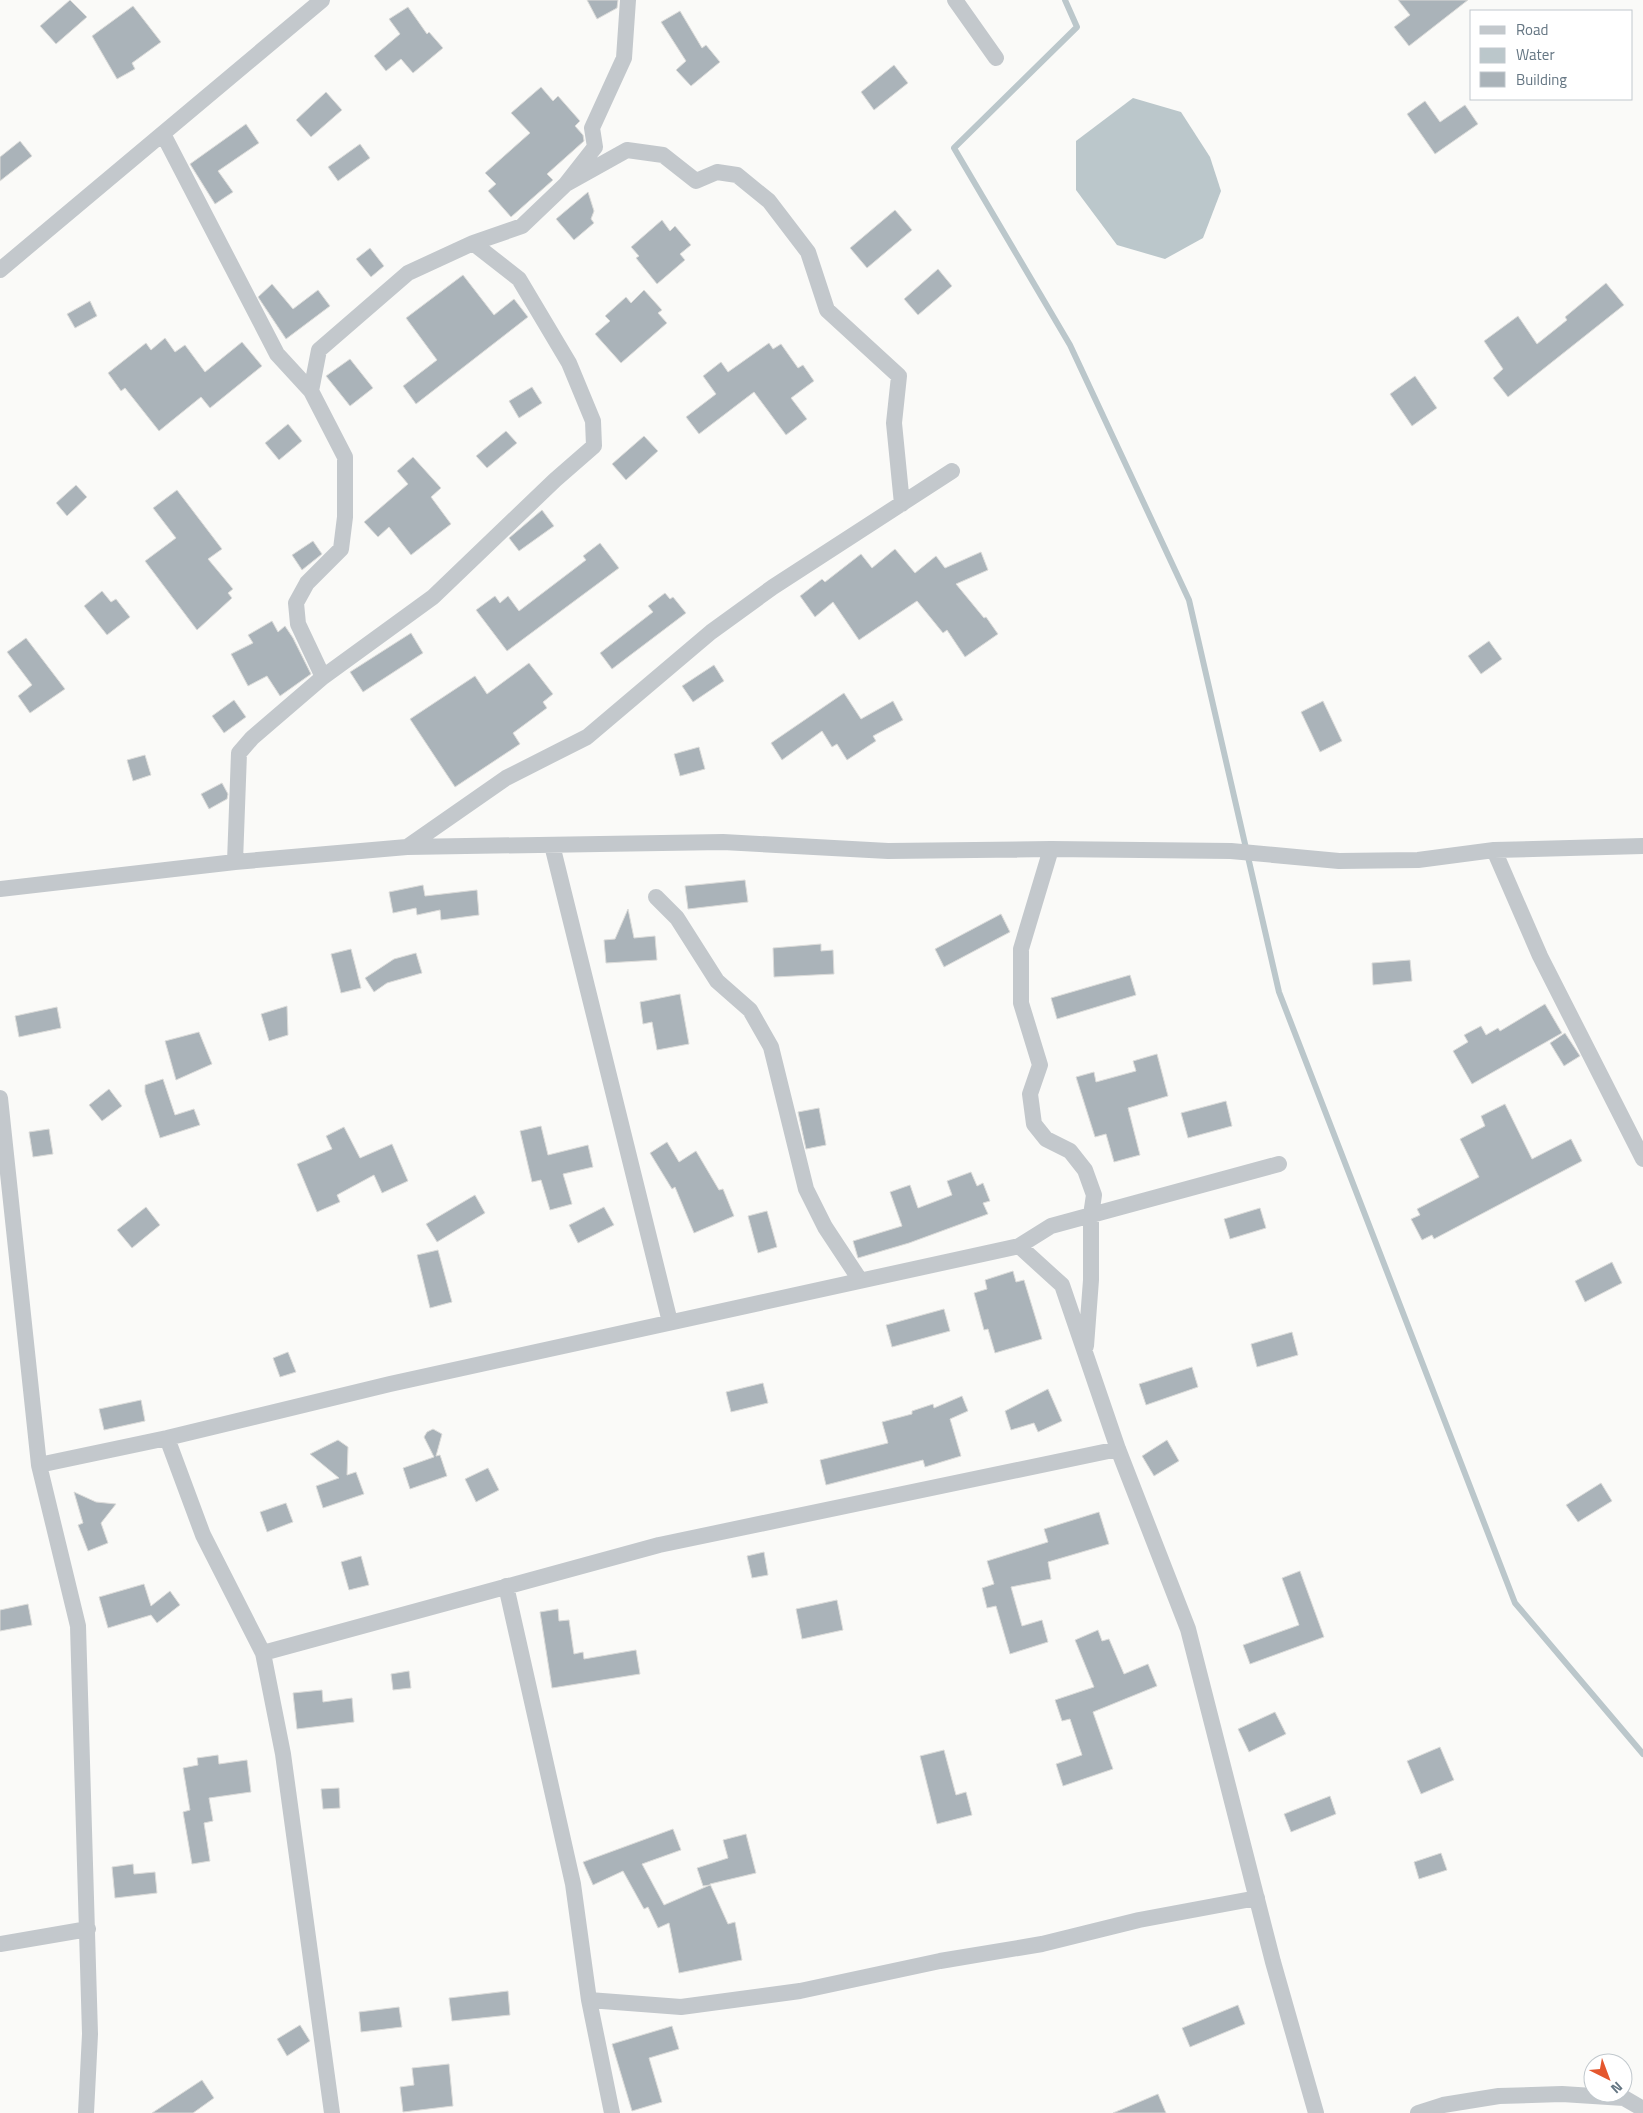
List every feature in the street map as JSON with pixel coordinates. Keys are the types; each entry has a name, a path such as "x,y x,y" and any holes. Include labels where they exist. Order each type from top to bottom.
{"street":[{"path":"0,270 322,0"},
{"path":"311,391 318,350 408,273 473,243 522,226 566,184 595,147 592,128 624,58 628,0"},
{"path":"955,0 996,58"},
{"path":"163,134 277,354 311,391 345,457 345,517 341,549 307,583 296,603 298,624 324,677"},
{"path":"566,184 627,150 663,155 696,181 717,172 737,175 770,201 808,252 827,310 899,376 894,423 902,504"},
{"path":"235,862 239,753 252,738 324,677 434,597 555,480 594,446 593,420 569,363 519,279 473,243"},
{"path":"407,847 506,778 587,737 711,632 773,588 952,471"},
{"path":"0,889 235,862 407,847 723,842 888,851 1051,849 1231,851 1340,861 1409,860 1494,850 1643,846"},
{"path":"552,845 670,1322"},
{"path":"1051,849 1021,949 1021,1003 1040,1065 1030,1094 1034,1124 1046,1139 1070,1151 1085,1170 1094,1195 1091,1215 1091,1280 1086,1354"},
{"path":"1494,850 1540,956 1643,1159"},
{"path":"656,897 677,918 717,981 750,1010 771,1047 806,1190 825,1227 860,1280"},
{"path":"0,1098 2,1133 39,1465 78,1626 90,2034 86,2113"},
{"path":"39,1465 167,1438 390,1384 1019,1246 1051,1226 1279,1164"},
{"path":"1019,1246 1062,1285 1118,1448 1188,1629 1257,1898 1316,2113"},
{"path":"167,1438 203,1535 263,1653 284,1763 332,2113"},
{"path":"263,1653 659,1545 1118,1448"},
{"path":"506,1586 573,1884 589,2000 612,2113"},
{"path":"589,2000 680,2006 800,1991 940,1961 1042,1944 1139,1920 1257,1898"},
{"path":"0,1944 88,1929"},
{"path":"1418,2113 1443,2105 1500,2096 1562,2094 1624,2098 1643,2109"}],"water":[{"path":"1133,98 1181,112 1210,157 1221,191 1203,238 1165,259 1117,245 1076,190 1076,141"}],"building":[{"path":"70,0 87,17 56,44 40,26"},
{"path":"587,0 618,0 617,8 597,19"},
{"path":"1398,0 1468,0 1409,46 1394,27 1410,15"},
{"path":"133,6 161,42 132,63 135,69 117,79 92,36"},
{"path":"408,7 427,34 429,32 443,48 413,73 401,59 386,71 374,56 400,34 389,19"},
{"path":"680,11 702,48 706,45 720,62 691,86 676,70 686,61 661,22"},
{"path":"894,65 908,83 874,110 861,92"},
{"path":"541,87 553,101 558,96 580,121 575,126 583,135 584,141 547,174 553,180 511,217 488,191 496,184 485,173 530,133 511,113"},
{"path":"326,92 342,110 311,137 296,120"},
{"path":"1425,101 1440,122 1465,105 1478,124 1435,154 1407,114"},
{"path":"246,124 259,143 218,171 233,192 215,204 190,164"},
{"path":"20,141 32,156 0,181 0,157"},
{"path":"360,144 370,158 338,181 328,167"},
{"path":"588,192 594,211 591,219 594,223 574,240 556,219"},
{"path":"895,210 912,230 867,268 850,248"},
{"path":"662,220 670,231 675,226 691,245 680,254 685,260 657,284 636,258 639,256 631,247"},
{"path":"370,248 384,266 371,277 356,259"},
{"path":"938,269 952,286 918,315 904,299"},
{"path":"463,275 494,315 514,299 528,317 416,404 403,386 437,360 406,318"},
{"path":"1606,283 1624,305 1508,397 1493,378 1503,369 1484,341 1518,316 1537,344 1567,320 1565,317"},
{"path":"272,284 293,309 318,290 330,306 286,339 258,297"},
{"path":"644,290 662,310 658,313 667,323 621,363 595,334 610,321 605,316 626,297 631,303"},
{"path":"90,301 97,316 75,328 67,314"},
{"path":"165,338 175,352 185,345 205,372 242,342 262,366 210,408 201,397 159,431 125,388 121,391 108,373 146,343 151,350"},
{"path":"769,343 773,349 781,344 798,368 803,365 814,381 791,398 807,419 786,435 754,392 699,434 686,417 716,394 703,376 721,362 728,372"},
{"path":"350,359 373,388 350,406 326,376"},
{"path":"1415,376 1437,408 1412,426 1390,394"},
{"path":"532,387 542,403 519,418 509,401"},
{"path":"288,424 302,441 279,460 265,443"},
{"path":"506,431 517,443 487,468 476,456"},
{"path":"644,436 658,451 626,480 612,464"},
{"path":"413,457 441,488 431,497 451,524 411,555 389,527 378,537 364,522 408,484 397,471"},
{"path":"76,485 87,497 67,516 56,503"},
{"path":"177,490 222,549 208,559 233,589 228,593 232,598 197,630 145,561 176,538 153,508"},
{"path":"542,510 554,526 519,551 509,538"},
{"path":"313,541 322,554 302,570 292,555"},
{"path":"600,543 619,568 507,651 476,610 495,596 500,603 508,596 519,611 586,560 583,556"},
{"path":"895,549 915,573 936,556 945,568 981,552 988,570 956,584 984,618 986,617 998,634 965,657 947,630 943,633 917,601 859,640 833,602 815,617 800,596 822,579 825,582 861,554 872,568"},
{"path":"102,591 111,602 116,599 130,617 107,635 84,606"},
{"path":"665,593 670,599 673,597 686,613 612,669 600,653 653,612 648,606"},
{"path":"272,621 278,632 285,626 311,674 280,696 267,676 248,686 231,654 253,643 248,635"},
{"path":"411,633 423,653 363,692 350,672"},
{"path":"26,638 65,689 30,713 18,696 32,685 7,652"},
{"path":"1489,641 1502,659 1481,674 1468,656"},
{"path":"529,663 553,694 543,702 547,708 513,733 520,744 455,787 410,719 475,676 487,694"},
{"path":"714,665 724,681 693,702 682,686"},
{"path":"844,693 861,719 893,701 903,720 873,736 876,741 847,760 837,744 832,747 822,731 782,760 771,743"},
{"path":"234,700 246,717 224,733 212,716"},
{"path":"1323,701 1342,741 1320,752 1301,712"},
{"path":"699,747 705,769 680,776 674,754"},
{"path":"145,755 151,775 133,781 127,760"},
{"path":"222,783 228,794 227,799 209,809 201,794"},
{"path":"745,880 748,902 688,909 685,886"},
{"path":"423,885 425,896 477,890 479,915 441,920 440,910 417,915 416,908 393,913 389,892"},
{"path":"628,909 634,938 655,936 657,960 606,963 604,940 615,939"},
{"path":"1001,914 1010,932 944,967 935,949"},
{"path":"821,944 821,951 833,950 834,974 774,977 773,948"},
{"path":"351,949 361,988 341,993 331,954"},
{"path":"416,953 422,973 387,983 374,992 365,978 394,959"},
{"path":"1410,960 1412,981 1373,985 1372,963"},
{"path":"1130,975 1136,995 1057,1019 1051,998"},
{"path":"680,994 689,1044 657,1050 652,1022 643,1024 640,1002"},
{"path":"1545,1004 1562,1033 1472,1084 1453,1051 1468,1042 1464,1035 1481,1026 1486,1035 1498,1028 1500,1031"},
{"path":"287,1006 288,1035 269,1041 261,1014"},
{"path":"57,1007 61,1028 19,1037 15,1016"},
{"path":"199,1032 212,1064 176,1080 165,1041"},
{"path":"1565,1033 1580,1056 1564,1066 1550,1043"},
{"path":"1157,1054 1168,1096 1128,1108 1140,1155 1114,1162 1106,1134 1095,1137 1076,1077 1094,1072 1096,1082 1136,1071 1133,1061"},
{"path":"163,1079 175,1115 194,1109 200,1125 160,1138 145,1092 145,1085"},
{"path":"109,1089 122,1106 102,1121 89,1105"},
{"path":"1226,1101 1232,1126 1188,1138 1181,1113"},
{"path":"1505,1104 1532,1159 1571,1139 1582,1161 1434,1239 1432,1235 1422,1240 1411,1219 1420,1215 1417,1209 1479,1177 1460,1139 1485,1126 1481,1116"},
{"path":"819,1108 826,1145 806,1149 798,1112"},
{"path":"541,1126 548,1155 588,1145 593,1167 563,1174 572,1204 550,1210 541,1180 532,1182 520,1131"},
{"path":"344,1127 360,1158 392,1144 408,1181 382,1193 374,1175 337,1195 340,1202 317,1212 297,1164 332,1149 326,1136"},
{"path":"49,1129 53,1154 33,1157 29,1132"},
{"path":"667,1142 679,1162 696,1151 719,1190 723,1189 734,1216 694,1233 675,1187 672,1189 650,1153"},
{"path":"971,1172 977,1186 983,1183 990,1201 983,1203 988,1214 909,1243 858,1258 853,1241 902,1226 890,1192 910,1185 918,1208 952,1195 947,1181"},
{"path":"475,1195 485,1213 437,1242 426,1224"},
{"path":"146,1207 160,1225 132,1248 117,1230"},
{"path":"604,1207 614,1225 578,1243 569,1225"},
{"path":"1260,1208 1266,1228 1230,1239 1224,1219"},
{"path":"767,1211 777,1247 758,1253 748,1216"},
{"path":"438,1250 452,1302 430,1308 417,1255"},
{"path":"1612,1262 1622,1283 1585,1302 1575,1281"},
{"path":"1013,1271 1016,1282 1024,1280 1042,1339 995,1353 988,1329 984,1330 974,1293 987,1289 985,1280"},
{"path":"944,1309 950,1331 892,1347 886,1325"},
{"path":"1292,1332 1298,1355 1257,1367 1251,1344"},
{"path":"288,1352 296,1372 280,1377 273,1358"},
{"path":"1192,1367 1198,1387 1146,1405 1139,1384"},
{"path":"763,1383 768,1403 731,1412 726,1392"},
{"path":"1048,1389 1062,1421 1038,1432 1034,1423 1011,1430 1005,1411"},
{"path":"962,1396 968,1411 950,1419 961,1456 925,1467 923,1460 826,1485 820,1460 888,1443 882,1422 912,1414 912,1411 933,1404 934,1408"},
{"path":"141,1400 145,1421 104,1430 99,1409"},
{"path":"433,1429 442,1434 436,1456 440,1455 447,1476 410,1489 403,1468 434,1457 424,1437 427,1432"},
{"path":"338,1440 348,1447 347,1475 356,1472 364,1494 323,1508 316,1486 339,1478 310,1454"},
{"path":"1167,1440 1179,1461 1154,1476 1142,1456"},
{"path":"488,1468 499,1490 476,1502 465,1479"},
{"path":"1601,1483 1612,1501 1578,1522 1566,1505"},
{"path":"74,1492 96,1502 116,1504 101,1523 108,1543 88,1551 78,1525 83,1523"},
{"path":"286,1503 293,1522 267,1532 260,1512"},
{"path":"1099,1512 1109,1544 1048,1562 1051,1579 1011,1587 1022,1626 1042,1620 1048,1642 1010,1654 996,1606 987,1608 982,1588 994,1584 987,1561 1048,1542 1044,1529"},
{"path":"764,1552 768,1575 752,1578 747,1556"},
{"path":"361,1556 369,1585 349,1590 341,1562"},
{"path":"1300,1571 1324,1637 1250,1664 1243,1645 1299,1625 1282,1578"},
{"path":"144,1584 151,1606 170,1591 180,1605 157,1623 151,1615 108,1628 99,1597"},
{"path":"837,1600 843,1630 802,1639 796,1609"},
{"path":"28,1604 32,1625 0,1631 0,1610"},
{"path":"558,1609 559,1621 569,1620 574,1654 583,1652 584,1659 636,1650 640,1674 552,1688 540,1612"},
{"path":"1098,1630 1102,1641 1109,1639 1124,1674 1148,1664 1157,1686 1093,1712 1113,1769 1063,1786 1056,1764 1082,1755 1070,1719 1062,1721 1055,1700 1094,1687 1075,1640"},
{"path":"409,1671 411,1688 393,1690 391,1674"},
{"path":"322,1690 323,1702 352,1698 354,1722 297,1729 293,1693"},
{"path":"1275,1712 1286,1734 1249,1752 1238,1729"},
{"path":"1440,1747 1454,1780 1421,1794 1407,1761"},
{"path":"944,1750 956,1795 966,1792 972,1815 937,1824 920,1756"},
{"path":"218,1755 219,1764 247,1760 251,1792 209,1798 213,1821 204,1823 210,1861 192,1864 183,1812 190,1810 183,1768 198,1765 197,1758"},
{"path":"339,1788 340,1808 323,1809 321,1789"},
{"path":"1330,1796 1336,1814 1291,1832 1284,1814"},
{"path":"673,1829 681,1850 642,1864 664,1905 710,1885 703,1886 697,1868 728,1858 723,1840 746,1834 756,1873 710,1884 728,1924 735,1922 742,1960 679,1973 669,1923 658,1928 648,1907 644,1909 623,1871 593,1885 583,1862"},
{"path":"1441,1853 1447,1870 1419,1879 1414,1862"},
{"path":"133,1864 134,1874 155,1872 157,1893 115,1898 112,1867"},
{"path":"508,1991 510,2015 452,2021 449,1998"},
{"path":"1238,2005 1245,2024 1190,2047 1182,2028"},
{"path":"399,2007 402,2027 361,2032 359,2012"},
{"path":"300,2025 310,2041 287,2056 277,2039"},
{"path":"672,2026 679,2049 649,2058 662,2102 632,2111 612,2044"},
{"path":"449,2064 453,2106 403,2112 400,2087 414,2085 412,2068"},
{"path":"202,2080 214,2098 193,2113 152,2113"},
{"path":"1158,2094 1166,2113 1113,2113"}],"waterway":[{"path":"1065,0 1077,27 954,148 1070,345 1189,600 1279,992 1515,1603 1643,1754"}]}
